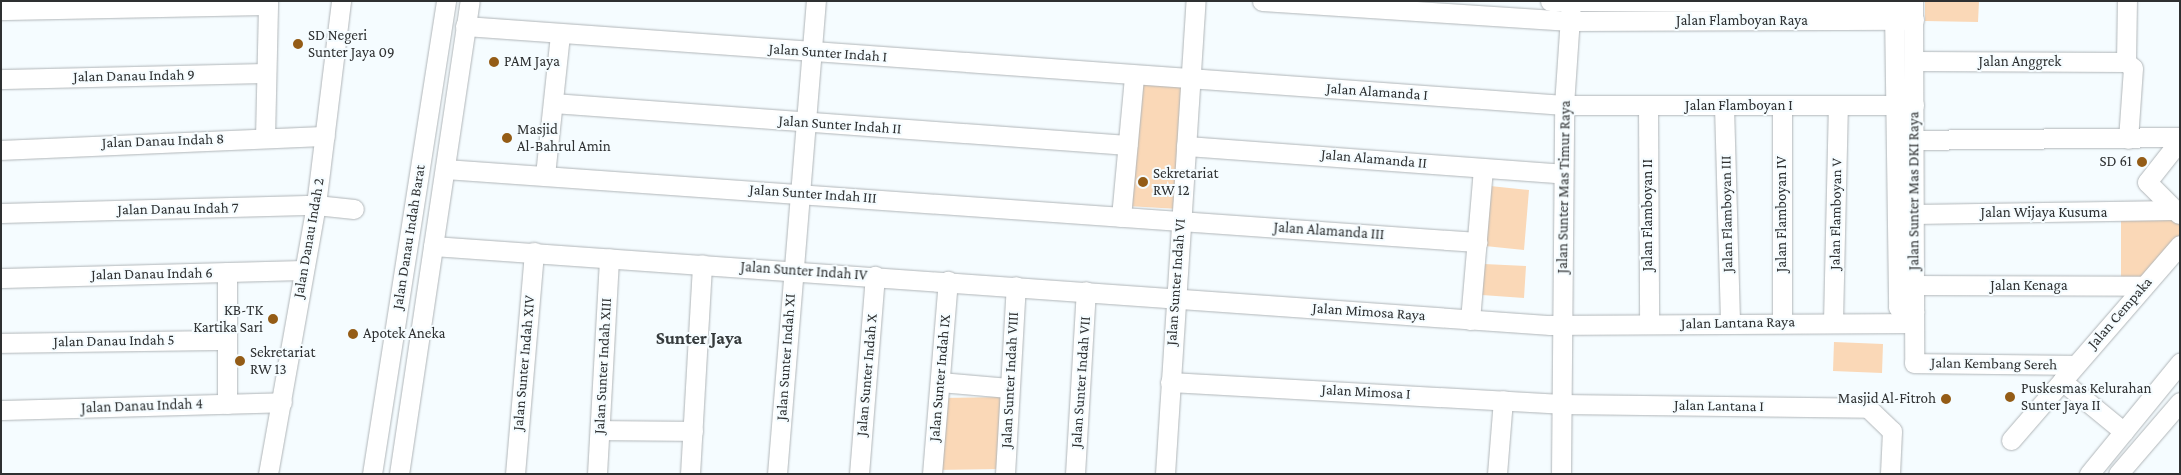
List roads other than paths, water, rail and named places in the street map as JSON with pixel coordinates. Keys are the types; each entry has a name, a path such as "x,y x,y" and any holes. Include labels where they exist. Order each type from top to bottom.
{"street":[{"name":"Jalan Danau Indah 2","path":"268,474 316,205 341,1"},
{"name":"Jalan Danau Indah Barat","path":"372,474 446,1"},
{"name":"Jalan Danau Indah Barat","path":"399,474 470,1"},
{"name":"Jalan Sunter Indah XI","path":"777,474 816,1"},
{"name":"Jalan Sunter Indah VI","path":"1165,474 1180,220 1196,1"},
{"name":"Jalan Flamboyan Raya","path":"1262,1 1570,21 1894,8"},
{"name":"Jalan Flamboyan Raya","path":"1550,1 1913,8"},
{"path":"2126,1 2126,62 2134,68 2128,139"},
{"name":"Jalan Sunter Mas Timur Raya","path":"1561,474 1564,104 1571,2"},
{"path":"1,10 268,3 264,138"},
{"path":"1894,8 1904,105 1905,140 1898,307 1914,317"},
{"name":"Jalan Sunter Mas DKI Raya","path":"1904,105 1914,61 1913,8"},
{"name":"Jalan Sunter Indah I","path":"466,26 1190,80"},
{"path":"545,175 560,34"},
{"name":"Jalan Anggrek","path":"1914,61 2126,62"},
{"name":"Jalan Danau Indah 9","path":"1,79 266,73"},
{"path":"1121,216 1134,76"},
{"name":"Jalan Alamanda I","path":"1190,80 1564,104"},
{"name":"Jalan Sunter Indah II","path":"553,103 1128,145"},
{"name":"Jalan Flamboyan I","path":"1564,104 1838,107 1904,105"},
{"name":"Jalan Flamboyan II","path":"1648,105 1648,324"},
{"name":"Jalan Flamboyan III","path":"1724,106 1730,323"},
{"name":"Jalan Flamboyan IV","path":"1782,106 1782,322"},
{"name":"Jalan Flamboyan V","path":"1833,322 1838,107"},
{"name":"Jalan Danau Indah 8","path":"1,150 325,136"},
{"path":"1905,140 2180,139"},
{"path":"2177,212 2147,182 2180,139"},
{"name":"Jalan Sunter Mas DKI Raya","path":"1905,140 1914,214 1914,363"},
{"name":"Jalan Alamanda II","path":"1186,146 1563,174"},
{"name":"Jalan Sunter Indah III","path":"445,169 800,192 1180,220"},
{"path":"1470,320 1483,169"},
{"name":"Jalan Danau Indah 7","path":"1,213 316,205 354,209"},
{"name":"Jalan Wijaya Kusuma","path":"1914,214 2177,212"},
{"name":"Jalan Alamanda III","path":"1180,220 1477,242"},
{"name":"Jalan Cempaka","path":"2011,440 2074,365 2180,245"},
{"name":"Jalan Sunter Indah IV","path":"433,246 1175,297"},
{"name":"Jalan Sunter Indah XIV","path":"515,474 534,252"},
{"name":"Jalan Sunter Indah XIII","path":"597,474 609,258"},
{"path":"690,474 702,264"},
{"name":"Jalan Danau Indah 6","path":"1,278 303,270"},
{"path":"227,272 227,404"},
{"name":"Jalan Sunter Indah X","path":"859,474 875,276"},
{"name":"Jalan Sunter Indah IX","path":"932,474 948,281"},
{"name":"Jalan Kenaga","path":"1914,284 2144,286"},
{"name":"Jalan Sunter Indah VIII","path":"1005,474 1016,286"},
{"name":"Jalan Sunter Indah VII","path":"1075,474 1086,291"},
{"name":"Jalan Mimosa Raya","path":"1175,297 1470,320 1563,325"},
{"name":"Jalan Lantana Raya","path":"1563,325 1833,322 1914,317"},
{"name":"Jalan Danau Indah 5","path":"1,343 226,340"},
{"name":"Jalan Kembang Sereh","path":"1914,363 2074,365"},
{"path":"2089,474 2180,363"},
{"path":"2062,381 2124,432"},
{"path":"940,382 1010,388"},
{"name":"Jalan Mimosa I","path":"1170,382 1561,404"},
{"path":"1497,474 1503,400"},
{"name":"Jalan Danau Indah 4","path":"1,410 282,402"},
{"path":"2118,474 2180,402"},
{"name":"Jalan Lantana I","path":"1561,404 1876,411 1892,431 1890,474"},
{"path":"600,430 693,432"}],"place":[{"name":"SD Negeri Sunter Jaya 09","path":"298,44"},
{"name":"PAM Jaya","path":"494,62"},
{"name":"Masjid Al-Bahrul Amin","path":"507,138"},
{"name":"SD 61","path":"2142,162"},
{"name":"Sekretariat RW 12","path":"1143,182"},
{"name":"KB-TK Kartika Sari","path":"273,319"},
{"name":"Apotek Aneka","path":"353,334"},
{"name":"Sekretariat RW 13","path":"240,361"},
{"name":"Puskesmas Kelurahan Sunter Jaya II","path":"2010,397"},
{"name":"Masjid Al-Fitroh","path":"1946,399"}],"district":[{"name":"Sunter Jaya","path":"699,338"}]}
